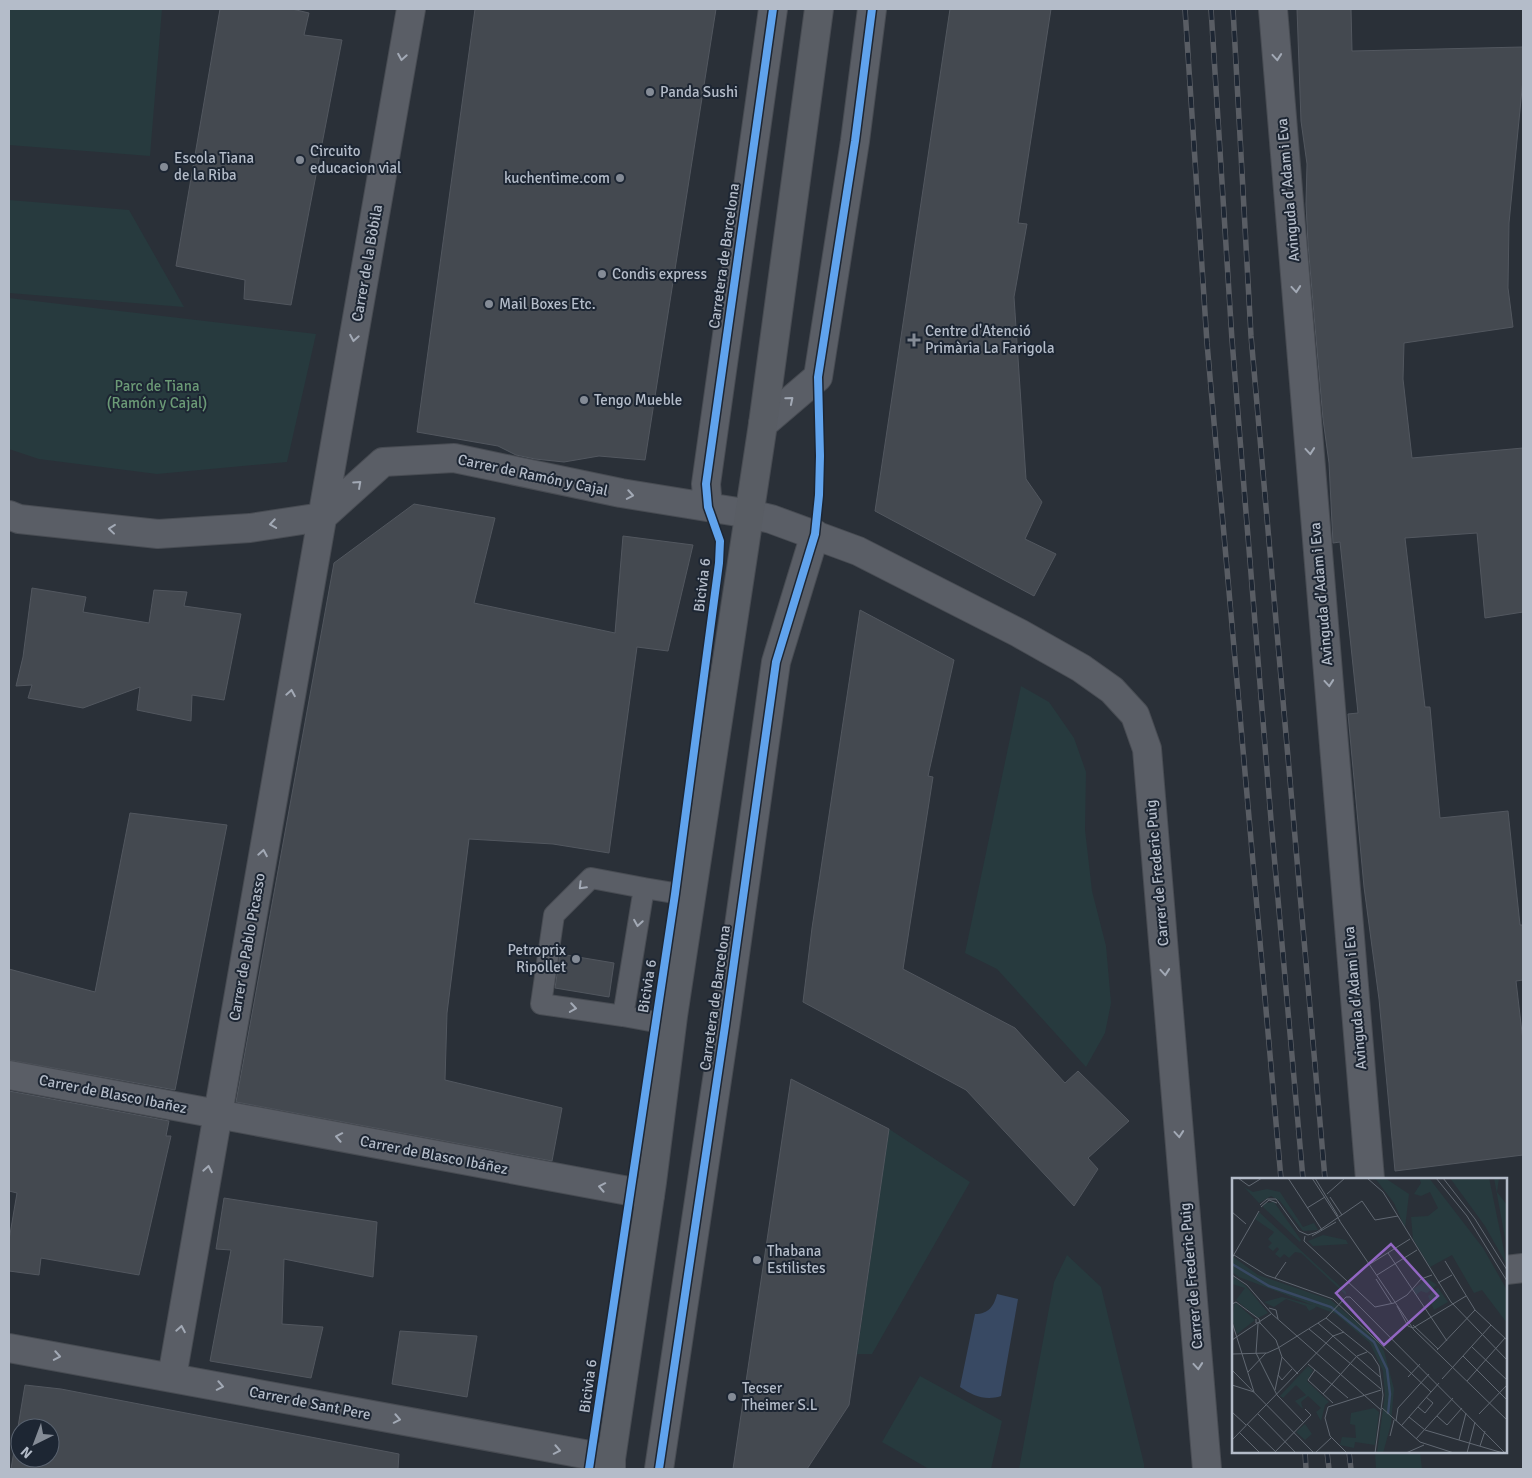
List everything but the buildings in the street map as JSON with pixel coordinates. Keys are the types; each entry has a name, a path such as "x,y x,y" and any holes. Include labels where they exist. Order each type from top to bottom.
{"main road":[{"path":"610,1466 650,1196 673,1020 763,424 819,9"}],"street":[{"name":"Carrer de la Bòbila","path":"322,517 411,9"},
{"name":"Carretera de Barcelona","path":"708,507 706,484 773,9"},
{"path":"763,424 818,377 855,141 872,9"},
{"name":"Avinguda d'Adam i Eva","path":"1273,9 1370,1178"},
{"name":"Carrer de Ramón y Cajal","path":"322,517 383,462 454,458 621,493 750,514"},
{"name":"Carrer de Frederic Puig","path":"750,514 815,534 858,551 1019,633 1081,668 1112,690 1135,715 1147,749 1207,1469"},
{"path":"9,515 18,519 158,534 250,528 322,517"},
{"name":"Carrer de Pablo Picasso","path":"172,1377 322,517"},
{"name":"Carretera de Barcelona","path":"659,1469 724,1036 776,662 815,534"},
{"name":"Carrer de Blasco Ibañez","path":"9,1075 218,1114"},
{"name":"Carrer de Blasco Ibáñez","path":"218,1114 650,1196"},
{"path":"1507,1270 1523,1268"},
{"name":"Carrer de Sant Pere","path":"9,1348 172,1377 610,1466"}],"lane":[{"path":"673,1020 623,1016 541,1004 554,915 591,878 692,896"},
{"path":"623,1016 644,888"}],"green space":[{"path":"9,9 162,9 150,156 9,145"},
{"path":"9,200 129,210 184,307 9,293"},
{"name":"Parc de Tiana (Ramón y Cajal)","path":"9,298 316,334 287,462 157,474 39,459 9,449"},
{"path":"1021,686 1049,702 1074,738 1086,772 1085,830 1092,891 1106,946 1111,1003 1105,1033 1086,1067 997,969 965,953"},
{"path":"889,1129 970,1182 872,1354 857,1354"},
{"path":"1067,1255 1101,1287 1144,1469 1019,1469 1054,1282"},
{"path":"920,1376 1002,1421 991,1469 929,1469 882,1442"},
{"path":"1375,1453 1420,1453 1422,1469 1376,1469"}],"water":[{"path":"997,1294 1018,1299 1001,1396 985,1398 960,1387 975,1314 987,1311"}],"railway":[{"path":"1185,9 1207,343 1281,1178"},
{"path":"1211,9 1232,340 1272,832 1303,1178"},
{"path":"1233,9 1251,336 1325,1178"},
{"path":"1305,1453 1306,1469"},
{"path":"1327,1453 1329,1469"},
{"path":"1349,1453 1351,1469"}],"cycle path":[{"name":"Bicivia 6","path":"589,1469 675,894 719,563 720,541 708,507 706,484 773,9"},
{"path":"659,1469 725,1026 776,662 815,534 820,456 818,377 855,141 872,9"}],"place":[{"name":"Panda Sushi","path":"650,92"},
{"name":"Circuito educacion vial","path":"300,160"},
{"name":"Escola Tiana de la Riba","path":"164,167"},
{"name":"kuchentime.com","path":"620,178"},
{"name":"Condis express","path":"602,274"},
{"name":"Mail Boxes Etc.","path":"489,304"},
{"name":"Centre d'Atenció Primària La Farigola","path":"914,340"},
{"name":"Tengo Mueble","path":"584,400"},
{"name":"Petroprix Ripollet","path":"576,959"},
{"name":"Thabana Estilistes","path":"757,1260"},
{"name":"Tecser Theimer S.L","path":"732,1397"}]}
